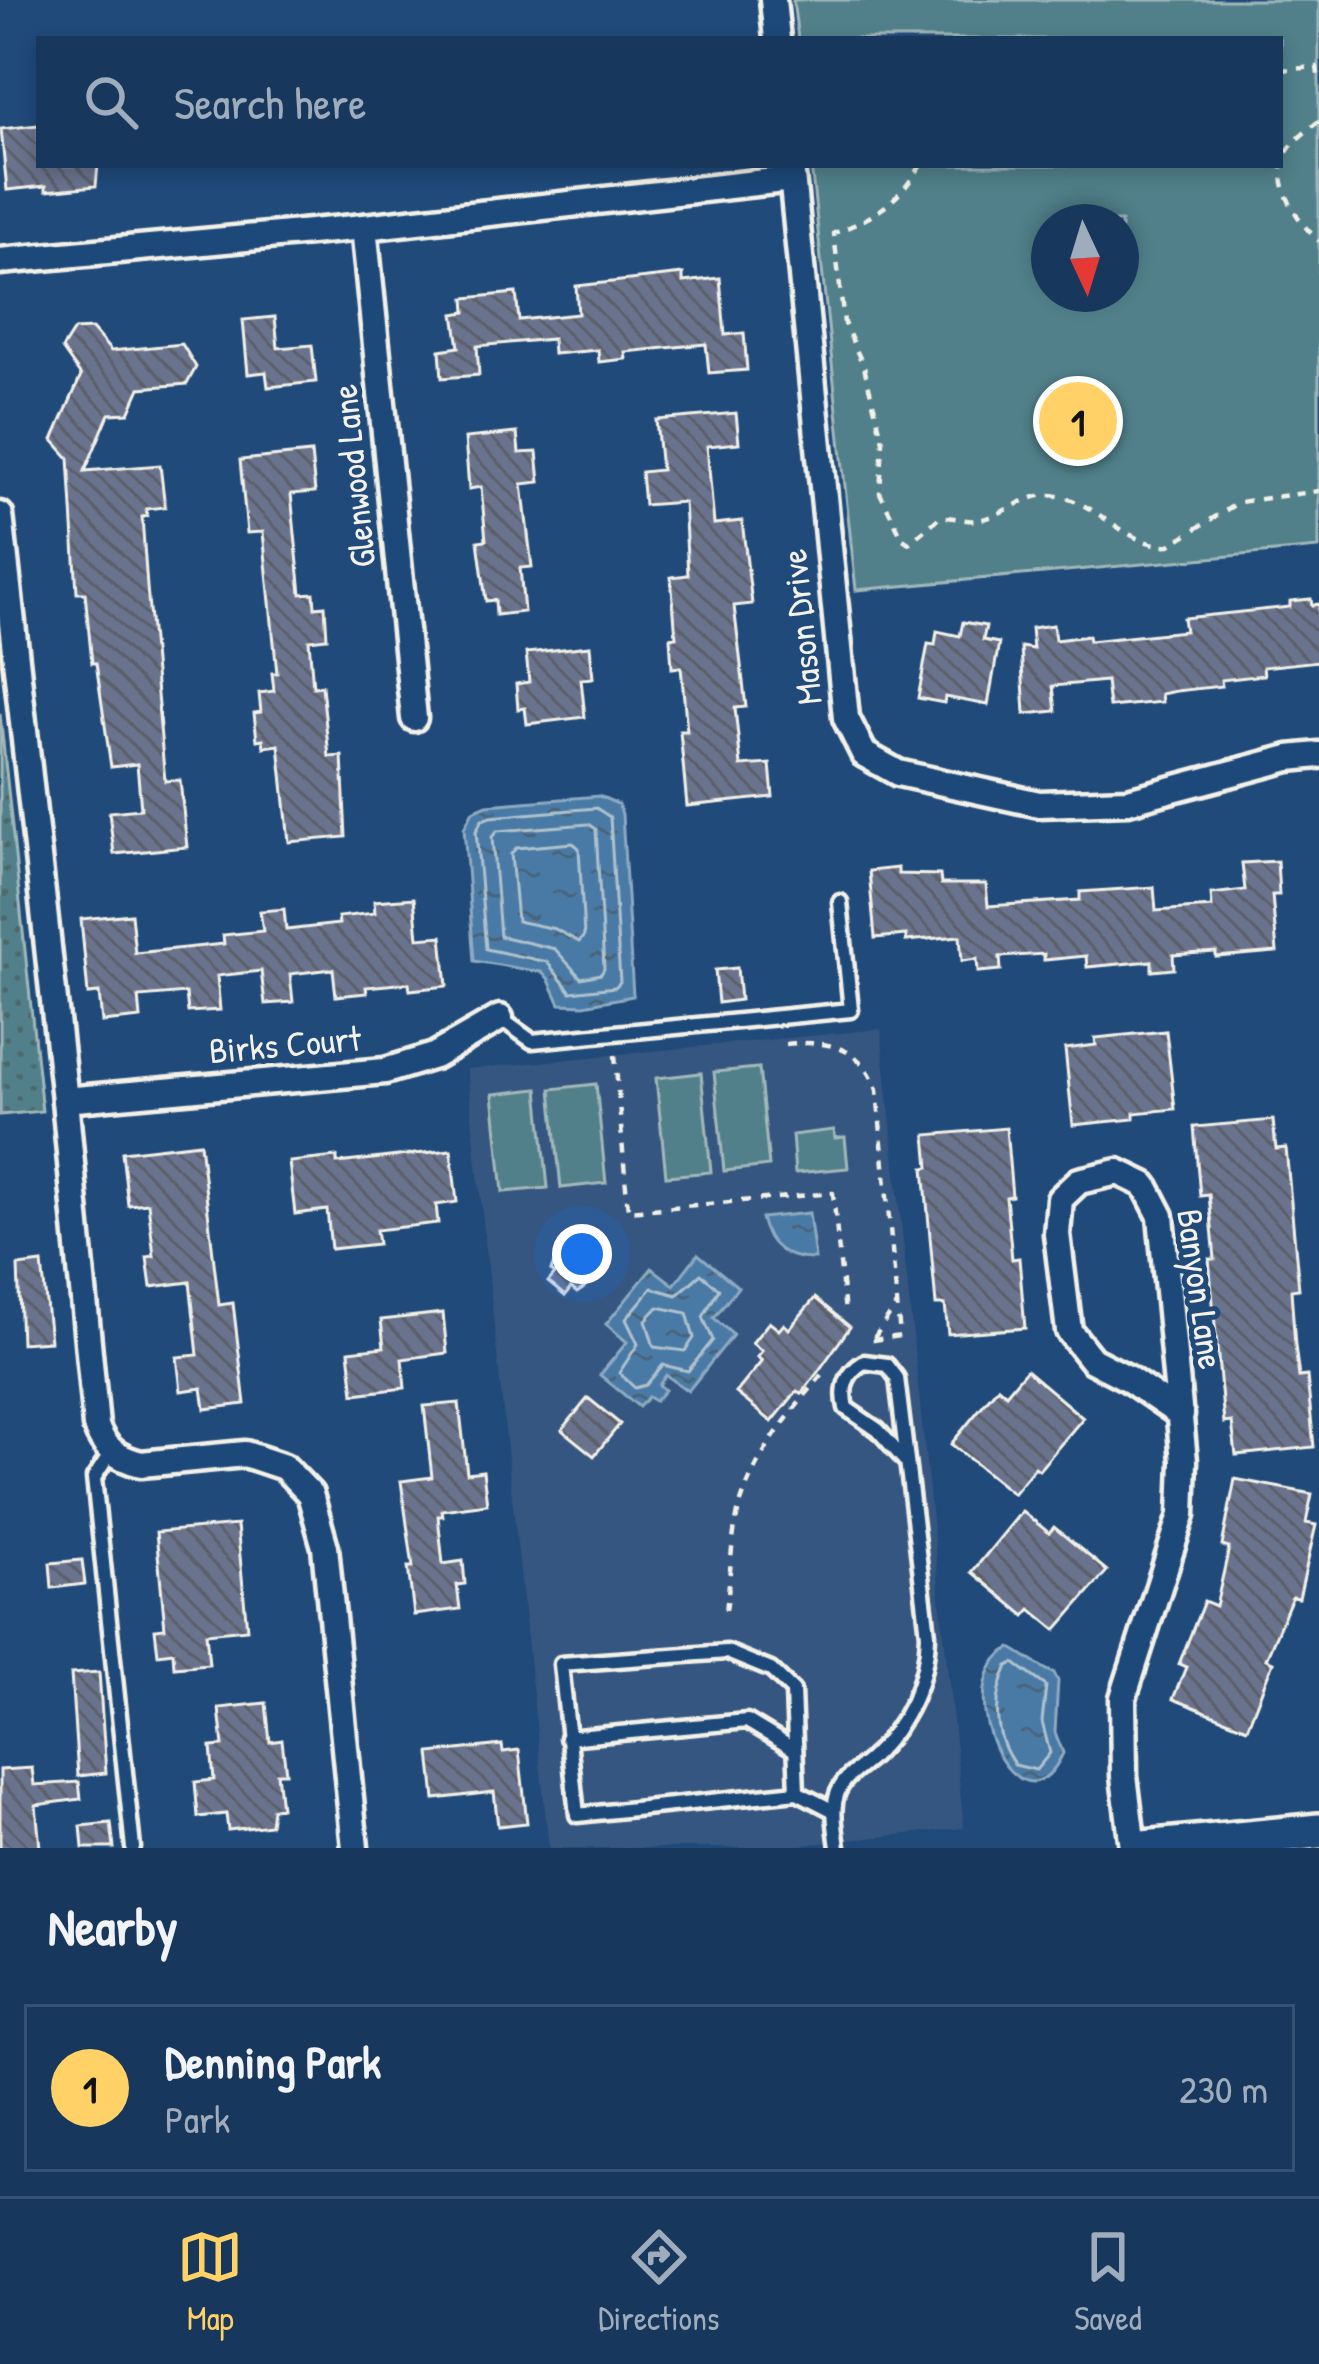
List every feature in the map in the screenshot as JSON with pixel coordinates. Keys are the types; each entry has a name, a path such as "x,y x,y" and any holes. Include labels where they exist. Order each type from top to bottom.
{"main road":[{"path":"1144,1848 1319,1831"}],"street":[{"path":"773,0 777,36"},
{"path":"0,261 364,227 791,172"},
{"name":"Mason Drive","path":"791,172 846,718 864,754 898,773 1040,805 1128,801 1289,758 1319,755"},
{"name":"Glenwood Lane","path":"364,227 414,718"},
{"path":"0,515 65,1100 95,1426 111,1452 141,1464 245,1454 284,1467 310,1494 326,1547 355,1848"},
{"name":"Birks Court","path":"65,1100 385,1071 434,1056 500,1018"},
{"name":"Banyon Lane","path":"1133,1848 1124,1776 1123,1698 1182,1515 1181,1415 1161,1216 1145,1185 1118,1172 1079,1181 1060,1199 1057,1234 1069,1331 1092,1360 1181,1415"}],"lane":[{"path":"500,1018 532,1041 851,1010 840,902"},
{"path":"838,1848 837,1794 847,1776 876,1753 917,1698 928,1634 897,1378 887,1365 864,1362 846,1380 845,1408 878,1430 907,1462"},
{"path":"111,1452 94,1478 133,1848"},
{"path":"797,1792 793,1691 771,1670 727,1652 561,1664 577,1815 797,1792 834,1811"},
{"path":"567,1738 748,1721 795,1750"}],"path":[{"path":"1283,70 1318,66 1319,82"},
{"path":"1283,158 1319,121"},
{"path":"919,168 906,190 887,207 867,221 834,233 844,323 864,367 883,441 880,493 903,539 908,543 917,539 940,517 979,520 1049,494 1081,504 1141,540 1169,544 1239,502 1319,491"},
{"path":"1282,168 1294,209 1305,229 1319,241"},
{"path":"785,1044 816,1041 840,1047 862,1061 874,1080 900,1336 874,1338 860,1345"},
{"path":"615,1054 628,1211 832,1193 845,1312"},
{"path":"874,1338 897,1304"},
{"path":"726,1610 734,1534 750,1481 774,1434 829,1367"}],"shaded area":[{"path":"881,1029 964,1828 773,1848 549,1848 467,1069"}],"green space":[{"path":"793,0 1319,0 1319,548 856,590 811,168 1283,168 1283,36 798,36"},
{"path":"0,714 42,1111 0,1115"},
{"path":"759,1068 769,1166 724,1171 714,1072"},
{"path":"701,1073 711,1172 666,1176 656,1078"},
{"path":"596,1084 606,1183 561,1188 551,1089"},
{"path":"538,1089 548,1188 503,1192 493,1094"},
{"path":"834,1130 835,1138 845,1137 848,1168 795,1173 792,1135"}],"water":[{"path":"599,796 618,804 622,814 633,996 584,1005 560,1004 541,972 474,961 464,828 473,811 487,805"},
{"path":"809,1213 815,1259 779,1249 761,1218"},
{"path":"698,1254 738,1287 714,1318 733,1335 688,1391 666,1375 659,1385 665,1390 655,1401 648,1397 639,1407 600,1375 627,1342 606,1324 652,1268 674,1285"},
{"path":"1011,1648 1054,1673 1058,1681 1055,1732 1063,1753 1045,1777 1027,1781 1010,1770 995,1748 986,1721 985,1692 992,1666"}],"building":[{"path":"36,125 36,168 98,168 96,186 7,190 1,129"},
{"path":"683,274 683,282 720,278 725,335 744,333 747,370 709,373 706,344 625,352 626,359 599,362 598,350 553,354 552,339 477,346 479,375 442,378 440,350 459,347 454,314 466,312 465,298 516,293 519,320 578,314 576,286"},
{"path":"275,317 278,348 312,345 316,382 268,387 266,372 248,374 243,320"},
{"path":"92,329 111,351 182,344 196,367 187,384 140,388 129,413 109,414 85,471 160,465 165,507 146,509 147,516 142,517 165,781 180,780 187,847 114,854 109,812 141,809 137,764 111,767 85,593 77,593 69,458 53,440 81,376 62,349 74,330"},
{"path":"736,413 739,443 707,446 714,524 742,521 752,604 734,606 746,707 735,708 741,766 770,764 773,797 687,806 680,731 687,731 681,667 672,668 670,638 676,637 671,577 688,575 684,502 644,505 641,472 661,470 656,420"},
{"path":"517,433 519,453 537,452 540,482 522,484 532,567 520,568 524,612 496,615 495,600 486,601 478,541 486,540 481,487 469,489 465,438"},
{"path":"311,453 315,492 291,494 301,594 314,593 315,607 325,606 327,638 309,640 313,687 322,686 329,757 342,756 346,837 289,842 279,745 264,747 263,739 257,740 254,713 261,712 259,693 274,691 272,673 277,673 263,532 247,533 240,460"},
{"path":"1311,599 1312,605 1319,604 1319,661 1263,667 1264,675 1161,694 1162,702 1109,707 1106,681 1053,686 1056,711 1025,714 1021,647 1033,649 1031,628 1053,625 1055,640 1088,636 1089,641 1185,631 1183,618 1290,607 1290,601"},
{"path":"963,622 986,626 983,640 999,643 988,705 945,697 944,703 918,698 928,644 935,645 937,631 960,636"},
{"path":"590,646 593,678 581,679 585,717 527,724 525,708 518,709 516,684 529,682 526,653"},
{"path":"1277,861 1279,895 1272,895 1277,952 1173,955 1174,969 1152,971 1152,961 1087,967 1086,956 1044,960 1044,954 1000,957 1001,970 978,972 977,959 962,961 960,936 906,941 906,935 875,938 869,871 898,868 898,874 940,875 941,884 986,884 988,906 1080,900 1080,892 1154,887 1156,911 1212,907 1211,894 1245,890 1242,863"},
{"path":"414,898 418,938 442,936 447,986 410,990 409,983 366,987 367,993 336,996 333,969 290,974 293,1002 265,1004 261,971 217,976 220,1010 188,1012 186,993 139,997 141,1018 102,1022 99,993 88,994 81,919 131,914 135,953 224,944 223,935 263,931 260,911 284,909 286,930 339,924 338,917 375,913 374,901"},
{"path":"737,968 740,1000 718,1003 715,970"},
{"path":"1166,1031 1175,1109 1073,1125 1065,1049 1096,1045 1095,1038"},
{"path":"1273,1120 1276,1149 1286,1148 1299,1289 1291,1290 1295,1346 1299,1377 1307,1376 1314,1447 1236,1455 1232,1422 1224,1423 1209,1259 1215,1259 1209,1195 1200,1196 1194,1127"},
{"path":"1006,1128 1012,1196 1006,1197 1012,1259 1019,1258 1025,1328 948,1334 945,1305 936,1305 924,1168 929,1167 926,1135"},
{"path":"200,1143 219,1305 233,1303 245,1404 205,1409 202,1388 181,1391 177,1357 198,1355 190,1282 151,1287 147,1257 154,1256 148,1203 128,1205 122,1152"},
{"path":"451,1150 457,1202 436,1205 438,1223 376,1230 378,1244 331,1249 327,1210 295,1214 289,1162 337,1157 337,1163"},
{"path":"589,1234 606,1249 599,1256 604,1260 583,1289 577,1293 571,1288 565,1296 548,1282 555,1274 551,1271 554,1263 569,1244 578,1238 583,1242"},
{"path":"42,1263 50,1341 21,1343 18,1266"},
{"path":"815,1298 850,1327 802,1394 797,1391 772,1422 736,1393 762,1361 757,1357 762,1351 752,1343 769,1322 779,1330 784,1324 789,1329"},
{"path":"443,1313 447,1353 402,1359 405,1388 354,1394 349,1351 384,1347 381,1320"},
{"path":"1026,1370 1083,1418 1013,1494 951,1444 998,1387 1006,1394"},
{"path":"588,1398 620,1424 594,1456 562,1430"},
{"path":"459,1403 467,1473 483,1471 487,1504 442,1510 443,1516 438,1516 443,1564 463,1561 465,1584 457,1585 460,1609 414,1615 408,1567 413,1567 401,1481 432,1477 424,1406"},
{"path":"1235,1479 1312,1494 1306,1523 1316,1525 1299,1598 1292,1597 1266,1659 1273,1662 1247,1728 1173,1699 1186,1667 1179,1664 1204,1601 1216,1606 1229,1548 1222,1546"},
{"path":"1022,1511 1049,1533 1054,1527 1107,1571 1056,1630 1031,1609 1025,1616 972,1572"},
{"path":"237,1525 247,1629 206,1633 209,1664 174,1667 173,1652 158,1654 155,1629 165,1628 156,1532"},
{"path":"82,1560 85,1584 52,1588 50,1563"},
{"path":"99,1672 106,1773 78,1776 71,1674"},
{"path":"266,1703 270,1742 282,1740 286,1773 277,1773 281,1808 272,1809 270,1825 228,1830 226,1814 198,1817 195,1782 214,1780 211,1747 223,1746 219,1708"},
{"path":"502,1745 503,1752 519,1750 527,1823 498,1826 494,1792 435,1799 430,1753"},
{"path":"32,1768 34,1785 79,1782 81,1799 36,1805 40,1848 0,1848 0,1770"},
{"path":"111,1823 114,1848 83,1848 81,1826"}],"place":[{"name":"Denning Park","path":"1078,421"}]}
